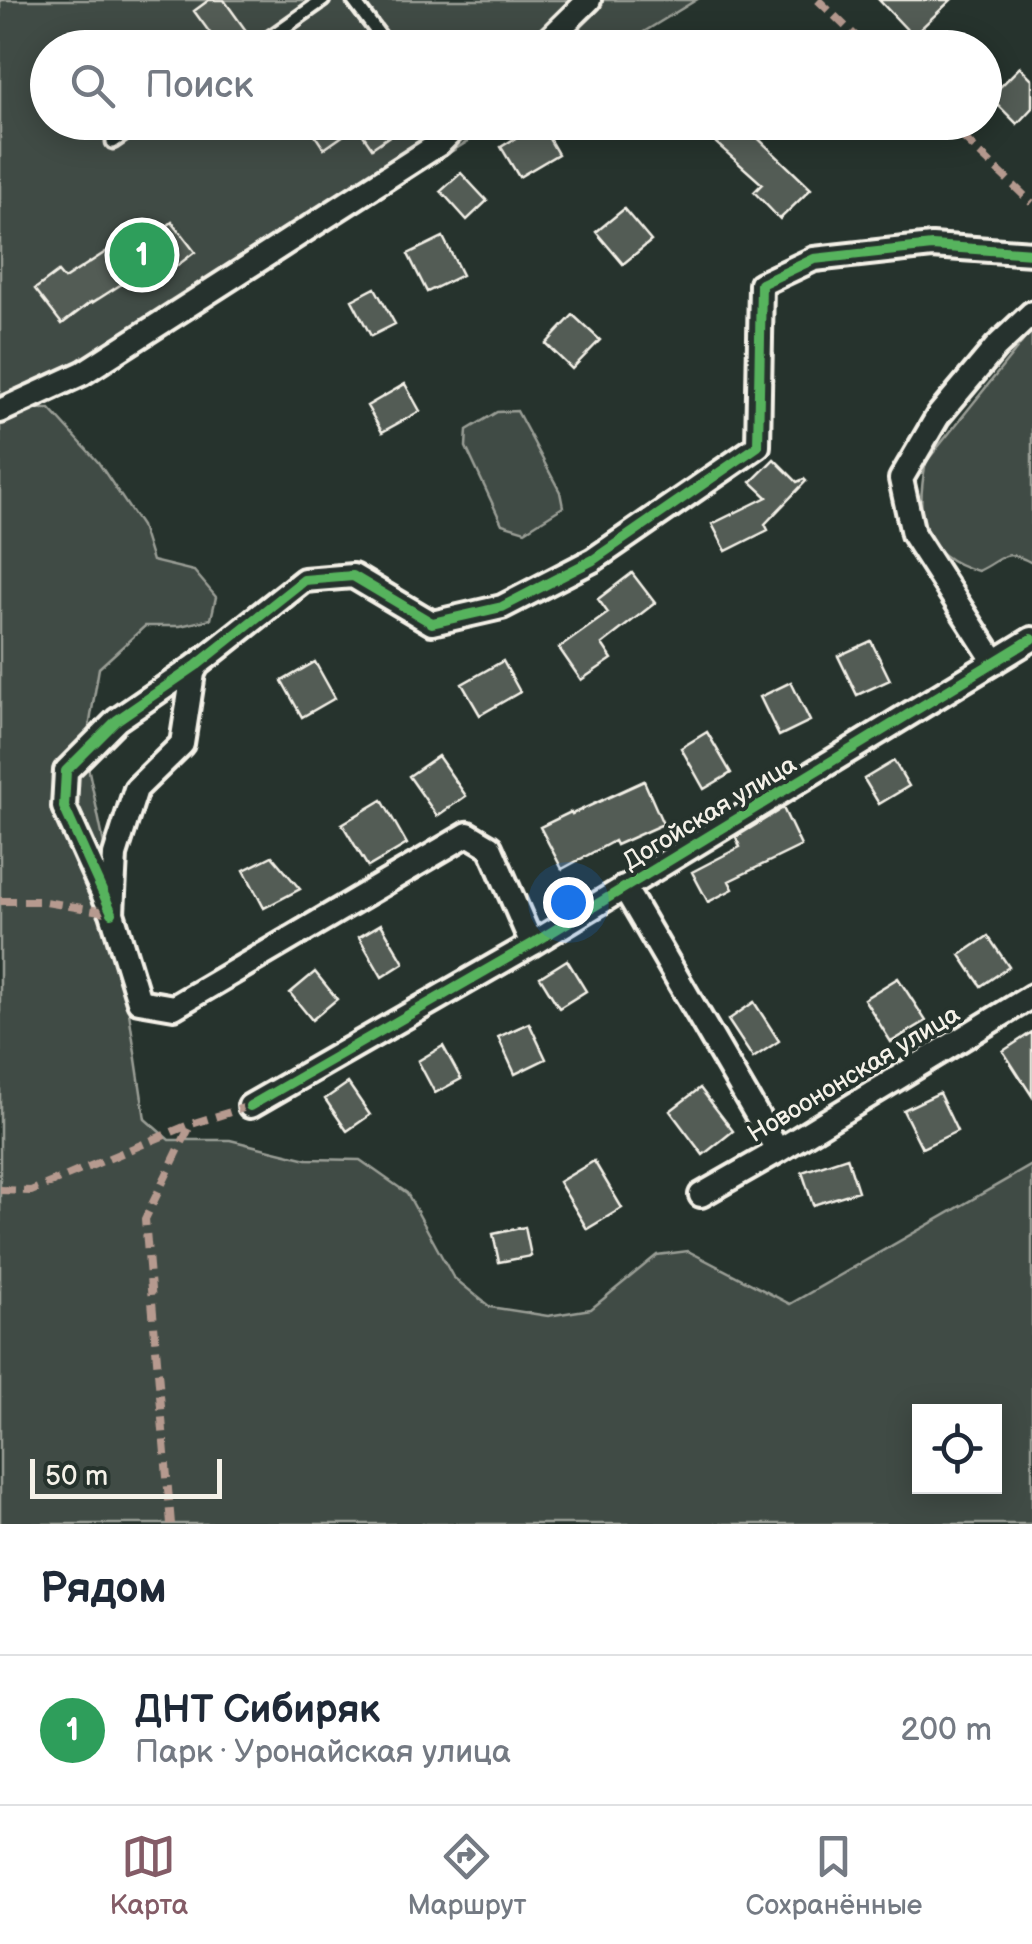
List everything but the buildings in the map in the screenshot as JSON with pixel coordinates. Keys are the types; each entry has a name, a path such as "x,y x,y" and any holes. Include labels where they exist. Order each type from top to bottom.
{"street":[{"path":"559,30 590,0"},
{"path":"0,410 83,373 441,140"},
{"path":"532,944 490,847 468,834 174,1006 139,1001 112,912 64,807 66,771 117,720 198,664 304,580 353,576 432,623 502,607 592,560 758,446 761,284 814,258 932,246 1032,253"},
{"path":"995,662 913,534 901,479 938,416 996,347 1032,312"},
{"name":"Догойская улица","path":"250,1106 532,944 1032,639"},
{"path":"112,912 115,855 136,789 182,744 193,672 198,664"},
{"path":"624,888 778,1152"},
{"name":"Новоононская улица","path":"700,1195 778,1152 1032,996"}],"lane":[{"path":"280,30 322,0"},
{"path":"353,0 376,30"}],"shaded area":[{"path":"0,0 696,0 647,30 30,30 30,140 470,140 32,409 50,409 98,462 141,526 152,561 194,571 216,597 211,619 180,626 145,626 99,668 85,752 103,839 145,1119 169,1140 230,1140 307,1159 360,1160 407,1193 453,1277 490,1307 548,1316 591,1309 657,1255 688,1251 790,1304 1032,1165 1032,1524 0,1524"},
{"path":"1032,330 1032,563 1009,555 978,571 943,555 926,530 921,499 926,462"},
{"path":"517,411 560,492 563,507 525,531 502,524 466,447 467,430 497,412"}],"marked path":[{"path":"818,0 849,30"},
{"path":"966,140 1032,203"},
{"path":"0,901 39,901 112,913"},
{"path":"171,1524 145,1219 191,1124 250,1106"},
{"path":"0,1190 31,1191 191,1124"}],"cycle path":[{"path":"112,913 64,807 66,771 117,720 197,665 304,580 353,576 432,623 502,607 593,560 758,446 761,284 814,259 932,246 1032,253"},
{"path":"250,1106 532,944 1032,639"}],"place":[{"name":"ДНТ Сибиряк","path":"142,255"}]}
